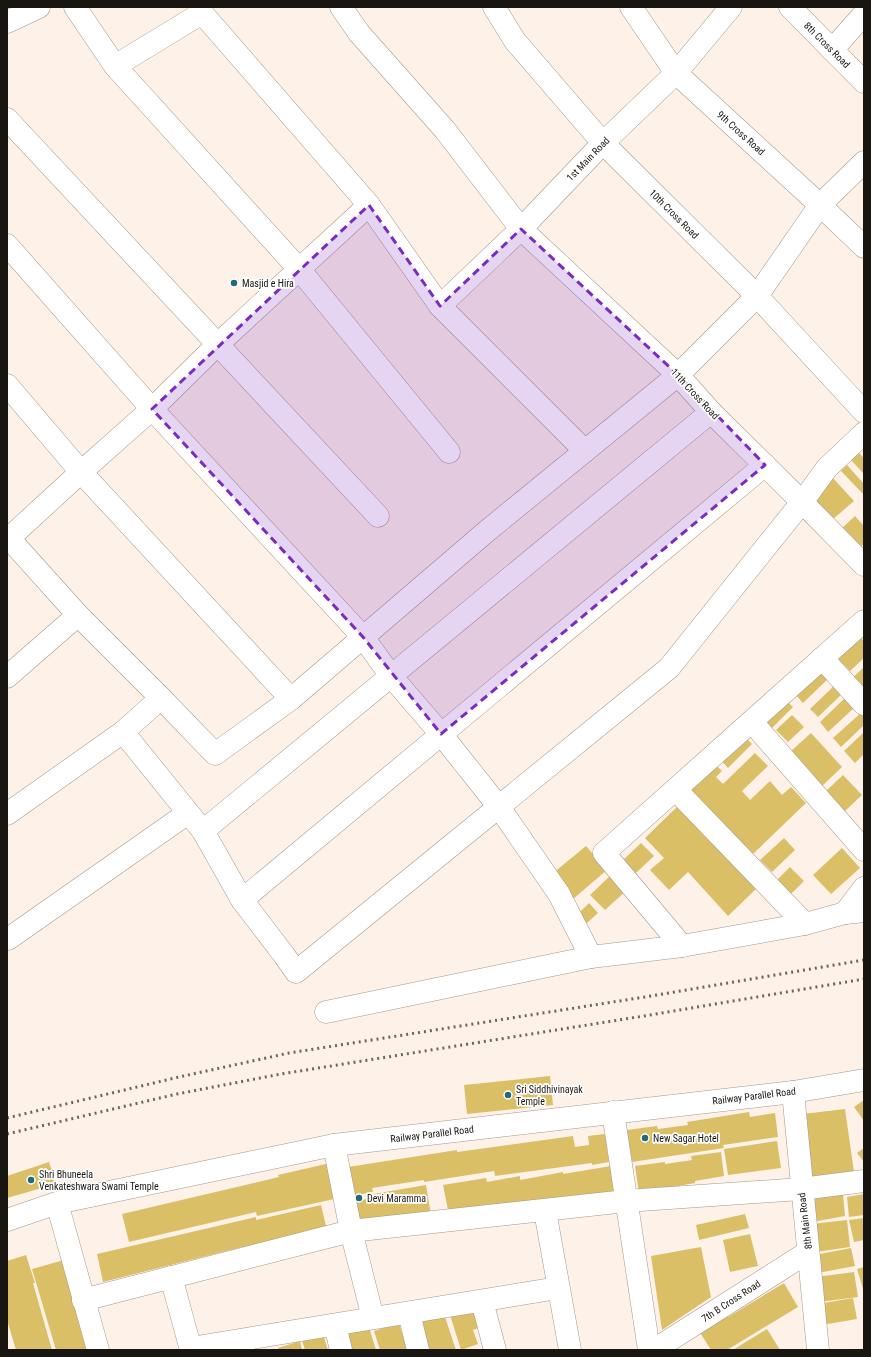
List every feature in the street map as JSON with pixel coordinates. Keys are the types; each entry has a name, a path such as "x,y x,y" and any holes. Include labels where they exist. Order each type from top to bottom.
{"street":[{"path":"7,22 39,7"},
{"path":"75,7 115,66 299,269 449,452"},
{"name":"11th Cross Road","path":"341,7 359,33 445,130 521,229 678,375 711,412 864,565"},
{"name":"10th Cross Road","path":"494,7 515,41 603,143 757,296 864,412"},
{"name":"9th Cross Road","path":"631,7 676,73 864,247"},
{"name":"1st Main Road","path":"440,306 521,229 603,143 676,73 731,7"},
{"name":"8th Cross Road","path":"790,7 864,82"},
{"path":"115,66 201,10 369,205 440,306 585,451"},
{"path":"832,50 864,14"},
{"path":"7,119 378,516"},
{"path":"369,205 218,344 152,409 8,538 78,615 215,754 291,699 492,527 678,375 757,296 820,205 864,162"},
{"path":"7,246 152,409 363,637 391,676 441,734 499,807 559,894 591,957"},
{"path":"7,385 81,472 291,699"},
{"path":"203,831 711,412"},
{"path":"123,732 203,831 242,900 296,972 668,668 802,502 827,468 864,433"},
{"path":"242,900 765,465"},
{"path":"7,678 78,615"},
{"path":"682,946 604,854 864,620"},
{"path":"822,658 864,704"},
{"path":"7,814 123,732 161,698"},
{"path":"752,722 864,850"},
{"path":"676,790 805,924"},
{"path":"8,939 188,813"},
{"path":"326,1012 591,957 682,946 805,924 854,912 864,888"},
{"name":"Railway Parallel Road","path":"7,1220 57,1203 334,1145 793,1092 864,1080"},
{"name":"8th Main Road","path":"793,1092 808,1252 811,1346"},
{"path":"613,1112 648,1350"},
{"path":"334,1145 351,1231 373,1318"},
{"path":"83,1300 351,1231 626,1201 801,1189 864,1181"},
{"path":"57,1203 98,1350"},
{"path":"545,1211 570,1350"},
{"name":"7th B Cross Road","path":"654,1350 808,1252"},
{"path":"171,1277 191,1349 271,1343 335,1325 558,1288"},
{"path":"482,1301 495,1350"},
{"path":"409,1313 418,1350"},
{"path":"335,1325 341,1350"}],"highlighted area":[{"path":"369,205 440,306 521,229 678,375 765,465 441,734 363,637 152,409"}],"building":[{"path":"858,452 864,458 864,474 850,459"},
{"path":"847,465 864,484 864,495 841,471"},
{"path":"832,477 854,501 832,520 810,497"},
{"path":"855,516 864,526 864,544 858,549 840,530"},
{"path":"860,637 864,641 864,658 850,671 837,658"},
{"path":"864,667 864,688 850,680"},
{"path":"820,668 829,678 803,703 794,693"},
{"path":"836,684 844,692 818,717 810,709"},
{"path":"846,697 855,707 828,732 820,722"},
{"path":"785,699 793,707 772,728 764,719"},
{"path":"862,712 864,714 864,725 841,747 833,738"},
{"path":"792,715 804,727 788,742 776,730"},
{"path":"864,732 864,754 855,763 844,751"},
{"path":"811,733 842,767 820,788 790,752"},
{"path":"744,736 752,744 728,768 720,759"},
{"path":"755,753 768,766 742,791 750,800 770,781 782,795 791,787 806,803 752,855 687,788 714,763 722,771 716,777 723,784"},
{"path":"843,775 862,795 845,811 826,791"},
{"path":"680,804 756,889 728,916 688,872 669,890 650,870 664,858 645,838"},
{"path":"784,838 795,850 772,872 760,860"},
{"path":"641,843 654,856 636,873 623,860"},
{"path":"586,846 607,870 573,899 552,874"},
{"path":"842,848 860,868 831,894 813,875"},
{"path":"790,867 804,881 790,895 776,881"},
{"path":"612,874 627,890 605,910 590,895"},
{"path":"589,903 598,913 587,923 578,914"},
{"name":"Sri Siddhivinayak Temple","path":"550,1076 553,1105 467,1114 464,1085"},
{"path":"864,1100 864,1121 854,1107"},
{"path":"845,1109 854,1172 811,1178 803,1114"},
{"path":"749,1112 750,1117 775,1113 778,1137 723,1145 724,1148 632,1162 627,1130 657,1126 658,1129 688,1125 687,1122"},
{"path":"605,1134 609,1162 495,1176 494,1171 424,1182 424,1180 372,1188 373,1192 352,1196 348,1167 457,1150 457,1152 573,1136 575,1147 589,1145 588,1136"},
{"path":"777,1141 781,1168 728,1175 724,1149"},
{"path":"864,1148 864,1162 857,1153"},
{"path":"721,1152 724,1176 639,1193 635,1166 692,1160 691,1156"},
{"name":"Shri Bhuneela Venkateshwara Swami Temple","path":"49,1162 56,1184 7,1198 7,1176"},
{"path":"330,1163 339,1198 257,1216 256,1212 129,1242 122,1214 279,1177 278,1175"},
{"path":"611,1166 616,1192 449,1215 443,1185 486,1178 487,1182 520,1176 520,1180 563,1172 563,1174"},
{"path":"426,1185 431,1215 358,1227 354,1201 374,1198 373,1194"},
{"path":"843,1194 845,1216 812,1222 809,1198"},
{"path":"864,1194 864,1215 849,1217 847,1197"},
{"path":"321,1205 327,1230 242,1247 103,1282 97,1254 256,1217 256,1220"},
{"path":"745,1214 749,1228 699,1240 696,1225"},
{"path":"864,1218 864,1240 854,1242 849,1220"},
{"path":"847,1220 850,1247 816,1252 812,1224"},
{"path":"750,1234 758,1266 730,1272 723,1240"},
{"path":"701,1247 711,1297 662,1330 651,1256"},
{"path":"851,1248 855,1266 818,1273 815,1255"},
{"path":"26,1255 35,1283 33,1283 52,1350 16,1350 7,1320 7,1261"},
{"path":"64,1260 92,1350 56,1350 32,1269"},
{"path":"864,1267 864,1292 857,1269"},
{"path":"854,1272 858,1297 819,1302 816,1277"},
{"path":"784,1283 798,1307 727,1350 711,1350 699,1331 726,1314 728,1317"},
{"path":"853,1298 857,1319 822,1325 818,1304"},
{"path":"475,1308 481,1327 473,1330 478,1344 461,1350 450,1315"},
{"path":"444,1314 456,1350 424,1350 418,1322"},
{"path":"399,1323 407,1350 380,1350 374,1331"},
{"path":"368,1324 376,1350 347,1350 342,1331"},
{"path":"767,1329 780,1350 733,1350 744,1343"},
{"path":"323,1334 328,1350 305,1350 302,1340"},
{"path":"300,1341 302,1350 279,1350 278,1348"}],"railway":[{"path":"7,1118 179,1077 289,1053 651,996 864,960"},
{"path":"7,1134 177,1094 281,1074 864,979"}],"place":[{"name":"Masjid e Hira","path":"234,283"},
{"name":"Sri Siddhivinayak Temple","path":"508,1095"},
{"name":"New Sagar Hotel","path":"645,1138"},
{"name":"Shri Bhuneela Venkateshwara Swami Temple","path":"31,1180"},
{"name":"Devi Maramma","path":"359,1198"}]}
